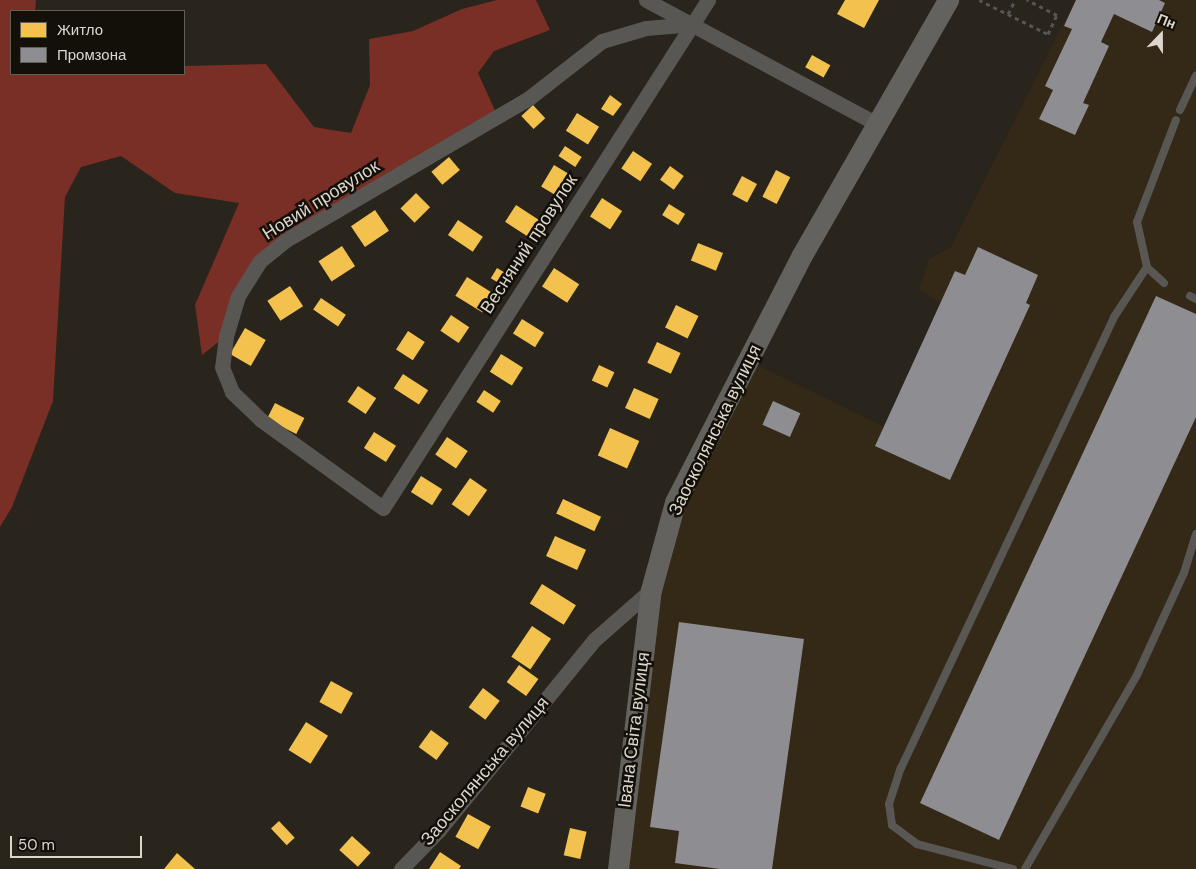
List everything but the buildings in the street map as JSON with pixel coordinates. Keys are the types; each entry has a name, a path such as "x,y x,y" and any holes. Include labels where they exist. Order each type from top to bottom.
{"street":[{"path":"646,0 877,124"},
{"name":"Весняний провулок","path":"382,508 708,0"},
{"name":"Заосколянська вулиця","path":"401,869 439,830 594,640 651,590 675,502 802,255 948,0"},
{"name":"Новий провулок","path":"382,508 261,420 232,392 222,367 226,336 238,296 260,261 286,240 529,98 602,41 646,28 693,24"},
{"name":"Івана Світа вулиця","path":"618,869 651,590"}],"lane":[{"path":"1180,110 1196,75"},
{"path":"1164,283 1147,267 1137,222 1176,120"},
{"path":"1014,869 917,844 892,825 889,804 901,768 1114,318 1147,267"},
{"path":"1025,869 1137,675 1184,573 1196,534"}],"path":[{"path":"979,0 1048,34 1057,15 1027,0"},
{"path":"1008,14 1015,0"}],"shaded area":[{"path":"0,0 36,0 35,10 10,10 10,75 185,75 185,66 266,64 314,127 351,133 370,85 369,39 413,31 462,9 497,0 536,0 550,30 494,51 478,73 498,117 286,240 246,283 226,336 202,355 195,305 239,203 175,193 121,156 81,167 65,197 53,401 12,507 0,527"},
{"path":"1075,0 1196,0 1196,869 622,869 651,590 674,528 751,362 891,430 947,307 919,290 929,259 951,247"}]}
